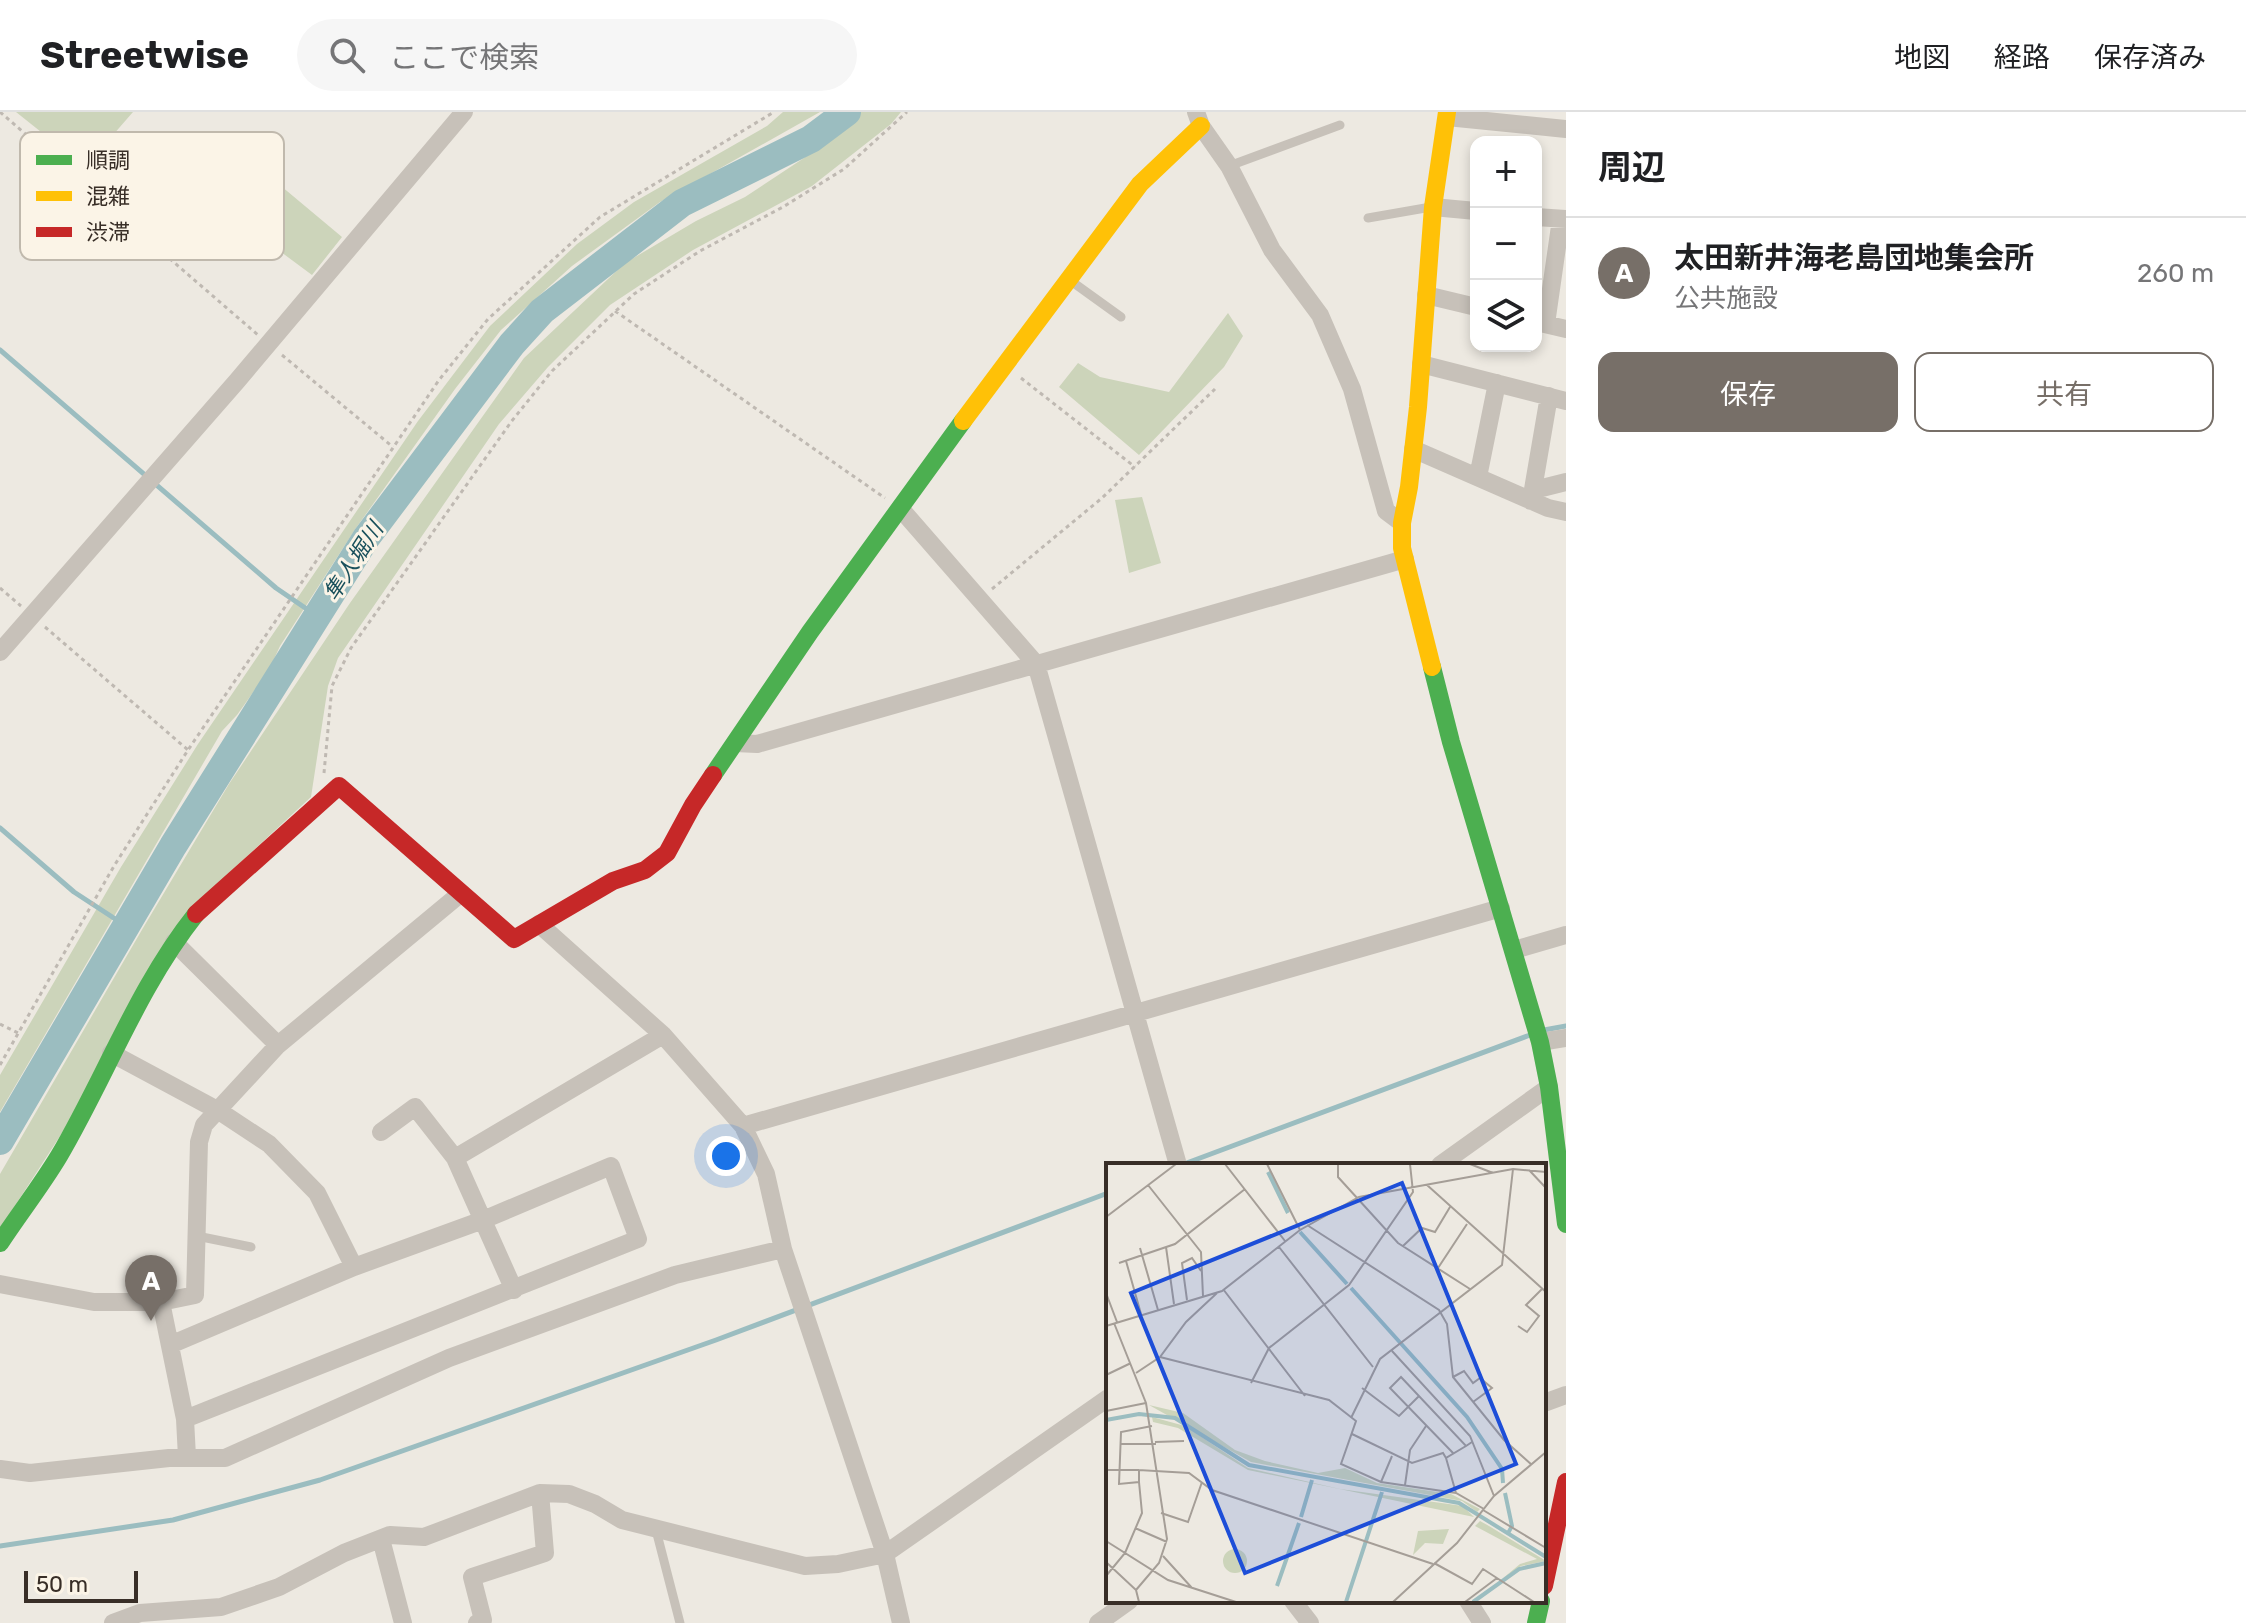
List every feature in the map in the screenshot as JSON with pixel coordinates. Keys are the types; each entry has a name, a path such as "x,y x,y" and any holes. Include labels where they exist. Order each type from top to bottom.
{"street":[{"path":"0,652 268,344 464,112"},
{"path":"1566,129 1447,115 1433,207 1413,449 1402,523 1405,559 1451,742 1540,1042 1549,1087 1566,1224"},
{"path":"0,1243 59,1155 111,1053 174,942 203,906 339,786 514,939 613,881 645,870 667,853 693,805 810,632 1068,279 1140,184 1198,119 1229,166 1272,250 1320,315 1352,389 1386,511 1402,523"},
{"path":"1433,207 1470,210"},
{"path":"1542,217 1563,219 1542,318"},
{"path":"1426,295 1470,306"},
{"path":"1542,323 1566,329"},
{"path":"1421,364 1558,398 1532,495"},
{"path":"1478,477 1497,383"},
{"path":"1413,449 1478,477 1532,495 1566,512"},
{"path":"1532,495 1566,482"},
{"path":"900,508 1036,664 1177,1163"},
{"path":"735,743 757,744 1405,559"},
{"path":"0,1284 94,1302 161,1302 195,1295 199,1142 204,1125 278,1045 460,894"},
{"path":"743,1126 1501,908"},
{"path":"539,924 663,1035 743,1126 766,1174 783,1249 885,1554 901,1623"},
{"path":"1514,950 1566,935"},
{"path":"174,942 278,1045"},
{"path":"455,1158 663,1035"},
{"path":"1540,1042 1566,1038"},
{"path":"111,1053 219,1111 269,1144 317,1193 354,1267"},
{"path":"1443,1163 1549,1087"},
{"path":"381,1132 415,1107 455,1158 514,1290"},
{"path":"170,1345 354,1267 483,1220 611,1166 638,1239 185,1419"},
{"path":"0,1469 30,1473 187,1457 225,1458 449,1358 675,1275 783,1249"},
{"path":"161,1302 185,1419 187,1457"},
{"path":"1546,1402 1566,1395"},
{"path":"113,1623 140,1613 221,1607 279,1587 344,1553 390,1535 424,1537 540,1493 569,1494 595,1504 622,1520 805,1566 838,1564 885,1554 1106,1399"},
{"path":"1546,1579 1562,1526 1566,1482"},
{"path":"477,1623 483,1620 472,1577 545,1553 540,1493"},
{"path":"381,1539 403,1623"},
{"path":"1098,1623 1126,1603"},
{"path":"1295,1603 1310,1623"},
{"path":"1469,1603 1482,1623"},
{"path":"1536,1623 1541,1603"}],"lane":[{"path":"1229,166 1340,125"},
{"path":"1368,218 1433,207"},
{"path":"1068,279 1121,317"},
{"path":"197,1236 251,1247"},
{"path":"655,1528 680,1623"}],"path":[{"path":"0,112 23,132"},
{"path":"0,1065 114,866 188,750 439,380 488,319 600,217 774,112"},
{"path":"324,772 332,686 351,648 511,422 552,371 634,294 700,251 783,207 844,169 907,112"},
{"path":"171,260 393,447"},
{"path":"615,311 900,508"},
{"path":"1004,366 1135,467"},
{"path":"979,599 1102,498 1215,389"},
{"path":"0,588 188,750"},
{"path":"0,1024 18,1033"}],"green space":[{"path":"16,112 133,112 116,132 41,132"},
{"path":"783,112 820,112 660,202 572,266 501,330 356,528 280,646 269,670 222,731 0,1112 0,1075 121,867 198,744 418,421 490,326 577,244 634,202 767,126"},
{"path":"859,112 901,112 891,124 812,186 693,250 610,305 548,367 499,424 338,658 328,686 311,797 231,871 0,1229 0,1174 229,784 350,603 524,358 625,263 696,221 745,197 804,158"},
{"path":"284,189 342,237 312,275 284,254"},
{"path":"1228,313 1243,336 1224,367 1139,455 1059,387 1078,363 1100,377 1169,392"},
{"path":"1142,497 1161,563 1129,573 1115,500"}],"waterway":[{"name":"隼人堀川","path":"0,1141 173,846 366,538 512,344 542,311 682,203 811,139 847,112"},
{"path":"0,350 276,588 317,616"},
{"path":"0,828 74,892 126,926"},
{"path":"1544,1030 1566,1026"},
{"path":"1187,1163 1530,1035"},
{"path":"0,1546 173,1520 320,1480 716,1340 1106,1194"}],"traffic: fast":[{"path":"713,775 810,632 963,421"},
{"path":"1432,667 1451,742 1540,1042 1549,1087 1566,1224"},
{"path":"0,1243 59,1156 157,971 196,914"},
{"path":"1536,1623 1541,1603"}],"traffic: slow":[{"path":"1432,667 1402,548 1402,523 1418,407 1433,207 1447,112"},
{"path":"963,421 1140,184 1201,126"}],"traffic: jam":[{"path":"196,914 339,786 514,939 613,881 645,870 667,853 713,775"},
{"path":"1546,1577 1566,1482"}],"place":[{"name":"太田新井海老島団地集会所","path":"151,1321"}]}
